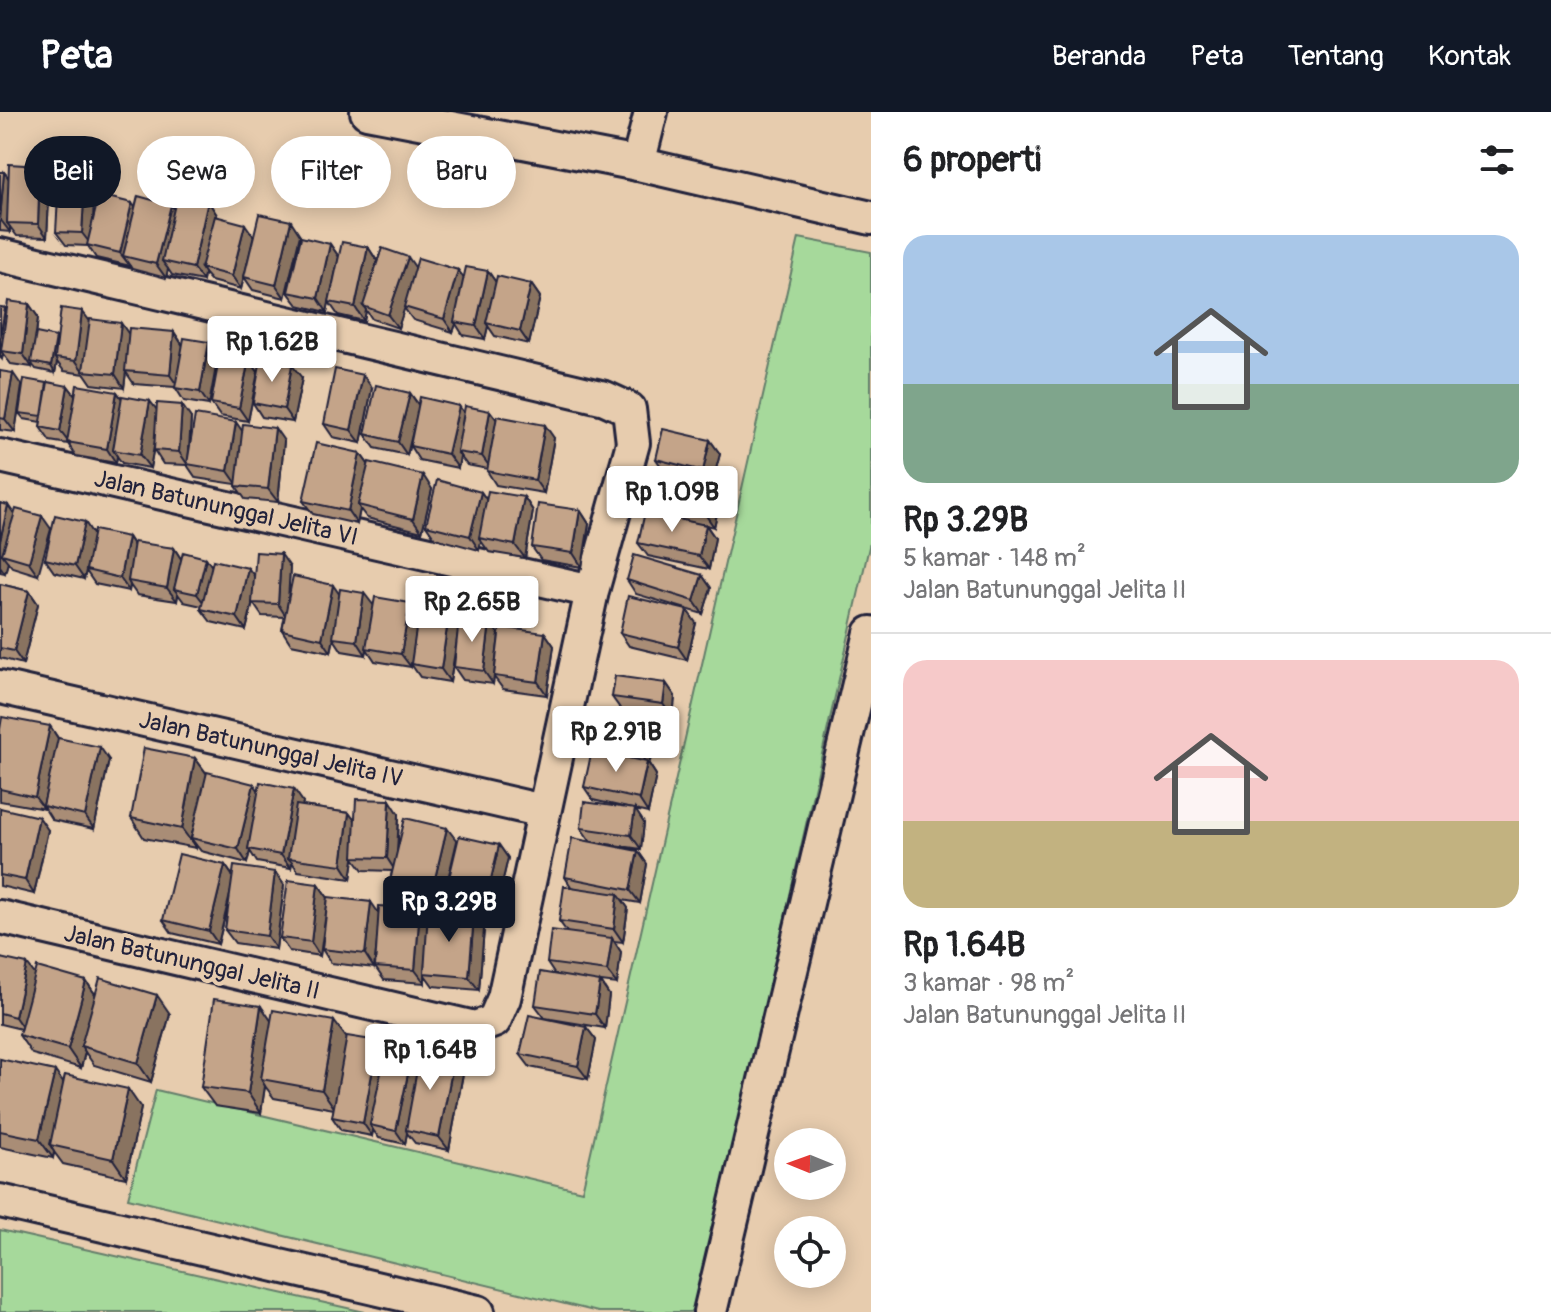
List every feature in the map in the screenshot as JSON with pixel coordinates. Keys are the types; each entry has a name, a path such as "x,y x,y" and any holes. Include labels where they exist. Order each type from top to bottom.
{"street":[{"path":"367,112 638,164 871,218"},
{"path":"638,164 651,112"},
{"name":"Jalan Batununggal Jelita II","path":"0,255 605,398 629,409 633,443 592,591 504,998 494,1021 475,1028 0,917"},
{"name":"Jalan Batununggal Jelita VI","path":"0,456 592,591"},
{"path":"710,1312 858,743 871,633"},
{"name":"Jalan Batununggal Jelita IV","path":"0,687 543,811"},
{"path":"0,1201 478,1312"}],"green space":[{"path":"799,238 871,252 871,538 697,1305 690,1312 598,1312 128,1198 156,1090 582,1191"},
{"path":"0,1230 365,1312 0,1312"}],"building":[{"path":"9,164 24,165 24,208 39,208 38,224 7,223"},
{"path":"0,172 4,172 0,219"},
{"path":"121,200 132,203 120,253 87,245 96,208 121,208"},
{"path":"137,200 137,208 170,208 156,264 123,256"},
{"path":"57,208 83,208 82,233 56,232"},
{"path":"174,208 206,208 193,268 162,261"},
{"path":"259,214 291,221 276,285 244,277"},
{"path":"215,216 245,224 232,276 201,268"},
{"path":"301,237 330,244 318,298 288,292"},
{"path":"342,242 368,247 355,307 329,302"},
{"path":"382,248 408,257 388,315 363,306"},
{"path":"418,258 458,270 444,319 404,307"},
{"path":"466,267 488,271 476,326 454,322"},
{"path":"497,276 531,284 520,331 486,323"},
{"path":"8,301 29,304 23,354 1,351"},
{"path":"0,307 5,308 0,338"},
{"path":"61,308 82,311 76,361 55,358"},
{"path":"90,319 121,323 115,374 83,371"},
{"path":"129,328 174,332 170,375 125,371"},
{"path":"36,333 56,337 51,366 31,362"},
{"path":"184,338 209,342 200,392 175,388"},
{"path":"220,354 249,359 239,408 211,403"},
{"path":"261,358 292,365 284,409 253,403"},
{"path":"335,369 363,375 351,430 324,424"},
{"path":"0,371 13,373 5,419 0,418"},
{"path":"24,379 47,383 42,416 19,413"},
{"path":"48,382 68,386 60,431 40,427"},
{"path":"77,385 117,392 107,449 67,442"},
{"path":"376,385 410,393 398,442 365,434"},
{"path":"122,396 150,401 140,455 113,450"},
{"path":"420,397 459,406 448,454 410,446"},
{"path":"157,403 182,405 179,452 154,450"},
{"path":"465,406 490,411 482,456 457,452"},
{"path":"195,415 236,422 228,471 187,464"},
{"path":"497,416 545,425 535,480 487,471"},
{"path":"243,424 275,428 268,489 236,486"},
{"path":"663,429 710,440 703,471 656,459"},
{"path":"316,443 360,453 348,511 303,501"},
{"path":"369,462 423,475 413,519 358,505"},
{"path":"653,475 710,486 705,514 647,502"},
{"path":"437,480 481,492 470,536 426,525"},
{"path":"488,491 524,497 515,545 479,538"},
{"path":"0,503 8,505 0,541"},
{"path":"538,504 580,510 573,553 532,547"},
{"path":"16,509 42,516 29,562 2,554"},
{"path":"645,512 706,525 699,556 638,543"},
{"path":"55,515 85,522 75,566 45,559"},
{"path":"94,530 128,537 120,578 86,570"},
{"path":"134,542 174,548 167,588 128,581"},
{"path":"183,552 206,558 197,594 174,589"},
{"path":"256,552 281,554 278,604 252,603"},
{"path":"634,555 702,575 694,601 627,580"},
{"path":"213,560 248,568 237,617 201,609"},
{"path":"293,576 333,585 322,639 282,630"},
{"path":"0,584 29,591 14,651 0,648"},
{"path":"340,589 364,593 357,641 333,638"},
{"path":"628,596 687,610 678,647 620,633"},
{"path":"375,597 410,603 401,654 366,648"},
{"path":"419,609 449,614 441,669 411,664"},
{"path":"459,618 490,622 484,671 454,667"},
{"path":"500,627 545,633 538,682 494,676"},
{"path":"615,676 666,683 663,704 612,697"},
{"path":"599,711 648,726 639,753 591,738"},
{"path":"2,717 50,726 35,797 0,789"},
{"path":"58,738 100,747 85,816 43,806"},
{"path":"144,748 195,758 182,829 131,818"},
{"path":"592,750 647,762 639,799 584,787"},
{"path":"207,772 254,784 238,849 191,838"},
{"path":"260,782 294,789 281,855 248,849"},
{"path":"356,799 390,800 387,858 353,857"},
{"path":"584,802 635,809 631,835 581,828"},
{"path":"296,805 349,813 342,865 288,858"},
{"path":"0,808 39,817 25,880 0,875"},
{"path":"405,818 447,828 432,891 390,881"},
{"path":"459,836 499,845 484,909 444,899"},
{"path":"572,838 638,851 630,890 565,877"},
{"path":"179,854 225,865 209,931 163,920"},
{"path":"234,866 275,872 267,936 225,930"},
{"path":"288,880 318,884 311,942 280,938"},
{"path":"564,886 618,894 614,929 559,921"},
{"path":"328,897 371,902 365,954 322,949"},
{"path":"379,906 420,909 415,970 375,967"},
{"path":"428,912 474,916 469,977 424,973"},
{"path":"551,930 612,938 607,971 547,963"},
{"path":"0,958 27,964 15,1017 0,1013"},
{"path":"37,967 86,981 68,1049 19,1035"},
{"path":"540,972 600,982 595,1014 535,1005"},
{"path":"100,978 157,995 138,1063 81,1046"},
{"path":"214,999 261,1006 248,1093 201,1087"},
{"path":"273,1010 334,1021 322,1090 261,1079"},
{"path":"529,1015 586,1027 578,1066 520,1054"},
{"path":"347,1036 378,1041 363,1123 332,1117"},
{"path":"387,1044 413,1050 396,1131 370,1125"},
{"path":"421,1048 455,1055 439,1137 406,1130"},
{"path":"0,1059 55,1071 39,1139 0,1131"},
{"path":"65,1075 128,1089 113,1159 50,1145"}]}
